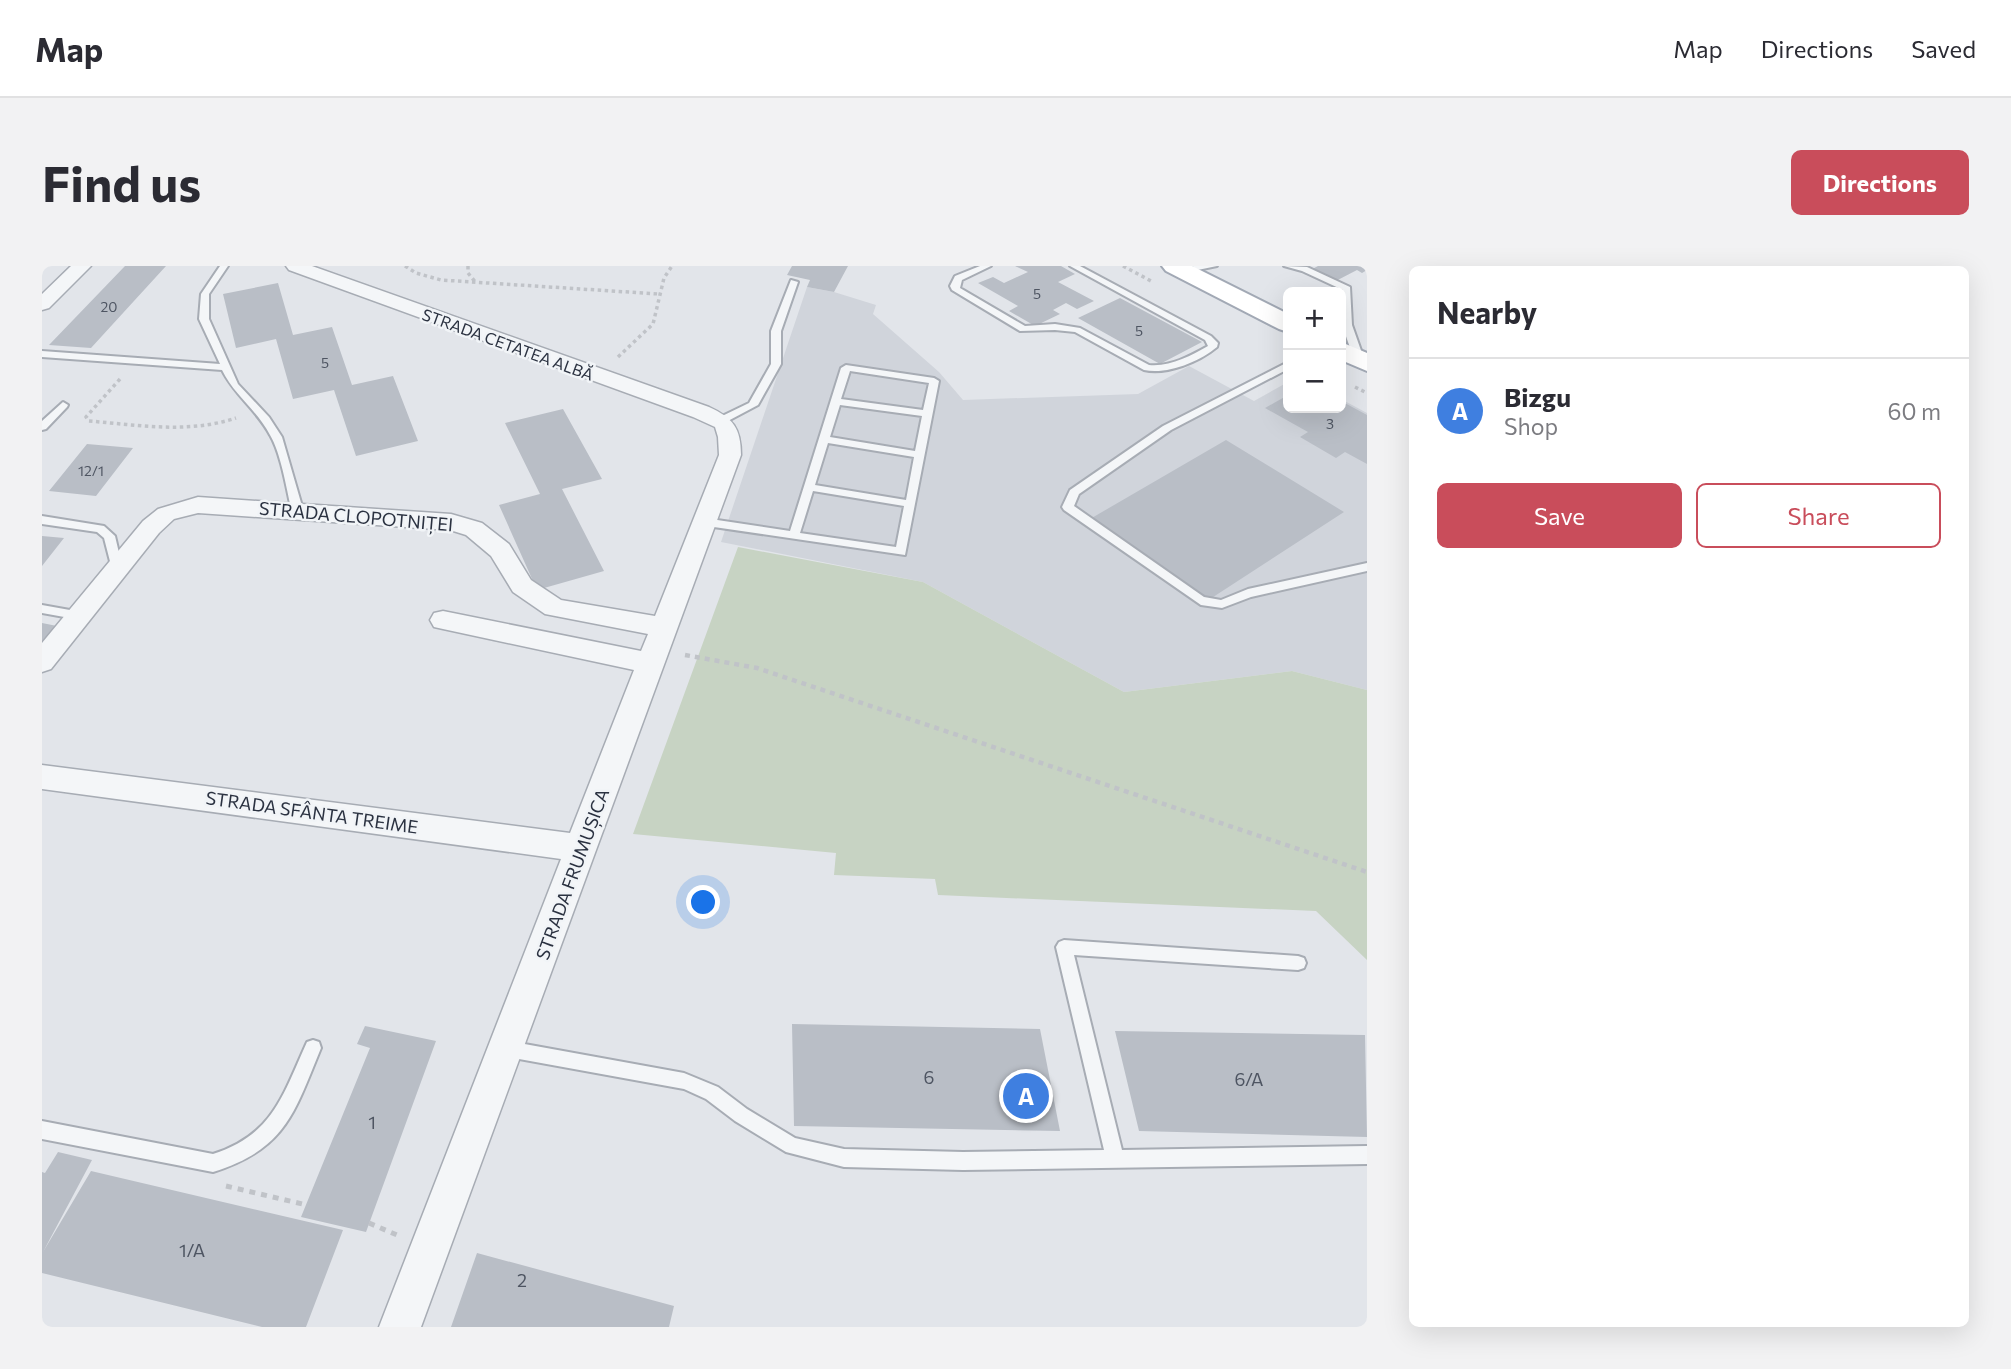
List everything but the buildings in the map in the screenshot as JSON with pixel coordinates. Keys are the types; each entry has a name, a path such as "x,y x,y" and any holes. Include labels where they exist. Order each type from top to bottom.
{"main road":[{"path":"1179,268 1283,321"}],"street":[{"path":"42,304 82,266"},
{"name":"STRADA CETATEA ALBĂ","path":"295,266 722,420"},
{"name":"STRADA FRUMUȘICA","path":"400,1327 508,1049 656,647 730,455 730,430 722,420"},
{"name":"STRADA CLOPOTNIȚEI","path":"117,570 151,527 166,514 180,509 219,505 298,513 451,522 474,529 500,551 522,586 554,608 656,647"},
{"path":"42,662 117,570"},
{"path":"443,620 656,647"},
{"name":"STRADA SFÂNTA TREIME","path":"42,777 581,848"}],"lane":[{"path":"223,266 205,294 204,319 233,385 265,419 277,437 298,513"},
{"path":"987,266 958,278 954,286 956,290 1023,329 1055,327 1077,330 1137,364 1155,369 1188,360 1212,347 1213,343 1208,338 1074,266"},
{"path":"1179,268 1213,266"},
{"path":"1288,266 1304,269 1347,289 1347,325 1356,357"},
{"path":"722,420 753,405 776,364 776,331 794,282"},
{"path":"42,354 225,367"},
{"path":"704,522 901,552 934,381 846,368 794,535"},
{"path":"1283,368 1167,428 1074,492 1068,507 1201,601 1222,604 1248,593 1367,568"},
{"path":"836,401 928,414"},
{"path":"42,427 63,405"},
{"path":"824,439 920,456"},
{"path":"809,487 911,504"},
{"path":"42,520 100,529 109,536 117,570"},
{"path":"42,610 81,616"},
{"path":"1115,1158 1064,947 1298,963"},
{"path":"42,1130 213,1163 230,1159 254,1148 277,1124 313,1048"},
{"path":"508,1049 684,1081 712,1093 741,1115 792,1146 844,1158 963,1161 1367,1156"}],"path":[{"path":"405,266 428,277 476,283 659,294"},
{"path":"468,266 468,273 476,283"},
{"path":"598,376 651,327 656,318 663,276 672,266"},
{"path":"137,361 86,417 89,421 185,427 228,422 255,410"},
{"path":"656,647 757,668 1367,872"},
{"path":"213,1163 214,1183 307,1205"}],"shaded area":[{"path":"807,287 876,305 873,314 939,372 963,400 1138,394 1189,366 1254,401 1283,385 1283,413 1346,413 1346,402 1367,413 1367,690 1292,671 1124,692 923,582 721,542"}],"green space":[{"path":"738,547 923,582 1124,692 1292,671 1367,690 1367,960 1316,911 938,895 935,879 834,875 836,853 633,834"}],"place":[{"name":"Bizgu","path":"1026,1096"}]}
